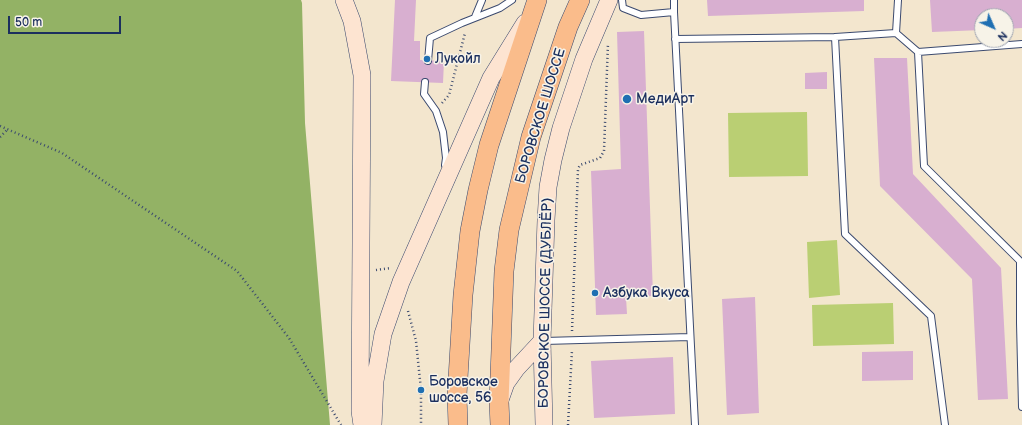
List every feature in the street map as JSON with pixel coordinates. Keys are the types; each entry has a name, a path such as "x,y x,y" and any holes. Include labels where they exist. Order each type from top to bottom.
{"main road":[{"name":"БОРОВСКОЕ ШОССЕ","path":"500,425 499,402 504,271 512,216 531,137 568,27 580,0"},
{"path":"458,425 463,295 470,231 489,145 534,6"}],"street":[{"path":"344,0 352,21 362,75 360,411 362,425"},
{"name":"БОРОВСКОЕ ШОССЕ (ДУБЛЁР)","path":"544,425 542,341 548,187 553,160 562,128 584,59 609,0"},
{"path":"373,425 374,381 383,334 401,282 491,78 534,6"},
{"path":"499,402 506,384 516,369 542,341"}],"lane":[{"path":"475,17 482,0"},
{"path":"428,61 430,38 475,17 500,8 512,0"},
{"path":"622,0 623,8 642,15 674,12"},
{"path":"674,0 695,425"},
{"path":"896,33 898,0"},
{"path":"675,39 834,37 896,33 918,52 1022,44"},
{"path":"834,37 845,234 932,316 946,425"},
{"path":"918,52 924,166 1020,261 1022,407"},
{"path":"425,82 424,94 436,111 443,132 446,158 441,189"},
{"path":"542,341 690,337"}],"path":[{"path":"568,425 578,169 580,165 600,158 604,151 608,42"},
{"path":"0,126 62,153 237,271 289,338 341,425"},
{"path":"0,137 8,129"}],"green space":[{"path":"0,0 301,0 305,123 330,425 0,425"},
{"path":"807,112 808,176 729,177 728,113"},
{"path":"837,240 840,295 809,298 807,242"},
{"path":"893,303 894,344 813,346 812,305"}],"building":[{"path":"395,0 416,0 414,41 420,41 420,60 444,61 443,83 391,81"},
{"path":"707,0 864,0 864,11 708,16"},
{"path":"930,0 1022,0 1022,28 1014,28 1014,8 974,8 974,30 932,32"},
{"path":"644,31 653,296 626,297 627,314 596,315 591,171 621,169 617,32"},
{"path":"874,58 907,58 913,174 1001,268 1008,399 978,400 972,279 880,186"},
{"path":"827,72 827,89 805,89 805,73"},
{"path":"755,297 759,413 727,415 722,299"},
{"path":"913,351 913,380 862,381 862,352"},
{"path":"673,357 675,414 594,418 591,361"}],"place":[{"name":"Лукойл","path":"427,59"},
{"name":"МедиАрт","path":"627,99"},
{"name":"Азбука Вкуса","path":"595,293"},
{"name":"Боровское шоссе, 56","path":"421,390"}]}
